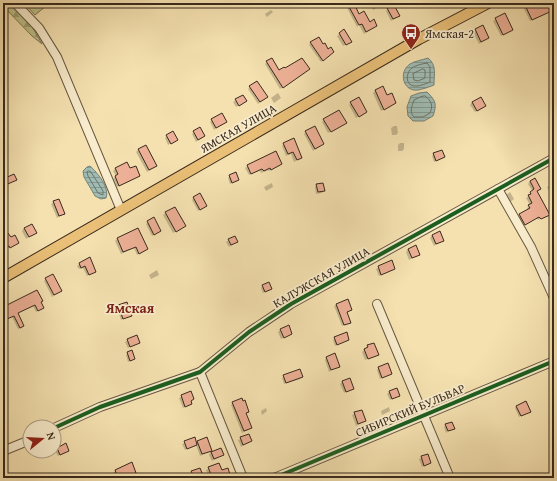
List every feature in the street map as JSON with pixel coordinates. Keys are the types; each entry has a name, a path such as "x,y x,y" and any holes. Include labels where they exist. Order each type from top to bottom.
{"main road":[{"name":"ЯМСКАЯ УЛИЦА","path":"3,278 424,36 488,3"}],"street":[{"path":"15,3 39,28 57,57 121,210"},
{"name":"КАЛУЖСКАЯ УЛИЦА","path":"62,424 100,407 200,372 249,332 291,304 554,158"},
{"path":"498,189 531,247 554,298"},
{"path":"377,304 450,478"},
{"name":"СИБИРСКИЙ БУЛЬВАР","path":"274,478 554,361"},
{"path":"200,372 243,478"},
{"path":"3,450 22,443"}],"green space":[{"path":"3,3 9,3 30,23 42,44 32,36 3,6"},
{"path":"24,3 47,3 46,6 35,15"}],"water":[{"path":"428,58 434,67 434,85 418,90 409,88 404,81 403,76 406,67 412,63"},
{"path":"427,92 435,103 433,116 424,121 413,121 408,116 407,107 411,96"},
{"path":"90,166 105,185 107,194 106,198 101,199 95,196 84,177 83,171"}],"building":[{"path":"353,3 359,14 364,11 370,22 374,19 377,26 366,32 362,24 359,25 348,5"},
{"path":"524,3 551,3 554,10 532,20"},
{"path":"394,5 400,16 393,19 387,8"},
{"path":"505,13 513,30 503,35 495,18"},
{"path":"483,25 489,38 481,42 475,29"},
{"path":"344,29 352,42 346,45 339,33"},
{"path":"319,37 328,49 331,47 334,52 323,61 310,42"},
{"path":"272,58 279,70 302,58 310,69 283,88 266,61"},
{"path":"257,81 268,97 260,102 249,86"},
{"path":"383,86 387,95 392,93 396,103 384,110 375,90"},
{"path":"243,95 247,101 239,106 235,99"},
{"path":"359,97 367,112 359,117 350,102"},
{"path":"481,97 486,106 477,111 472,102"},
{"path":"339,110 347,123 331,132 323,119"},
{"path":"222,113 227,122 216,128 211,119"},
{"path":"315,126 324,144 315,149 305,131"},
{"path":"200,127 205,136 198,140 193,131"},
{"path":"173,131 178,140 171,144 166,135"},
{"path":"294,138 302,158 297,160 293,152 288,154 283,143"},
{"path":"146,145 157,166 149,170 138,149"},
{"path":"442,150 445,157 436,161 433,153"},
{"path":"276,151 282,164 271,170 270,168 264,171 262,169 251,174 247,165"},
{"path":"127,162 130,168 136,166 140,176 119,186 115,176 118,174 115,168"},
{"path":"236,172 239,180 232,183 229,175"},
{"path":"14,174 17,180 3,186 3,179"},
{"path":"535,178 541,189 537,191 550,215 541,219 539,217 525,225 519,214 530,208 528,205 532,203 528,195 531,194 530,192 534,189 530,181"},
{"path":"323,183 325,191 318,192 316,184"},
{"path":"200,193 207,206 200,210 193,197"},
{"path":"59,199 65,214 59,216 53,201"},
{"path":"175,207 186,226 176,232 165,212"},
{"path":"154,217 161,231 154,235 147,221"},
{"path":"3,221 7,232 11,237 15,235 19,243 10,248 9,246 3,249"},
{"path":"32,224 37,233 29,237 24,228"},
{"path":"138,228 148,249 139,254 136,247 123,252 117,238"},
{"path":"440,231 444,241 436,244 432,235"},
{"path":"235,236 238,242 231,245 228,239"},
{"path":"416,245 420,255 412,258 408,249"},
{"path":"90,257 96,272 89,275 85,266 81,268 79,263"},
{"path":"392,260 395,269 381,275 378,266"},
{"path":"53,274 62,291 54,295 45,278"},
{"path":"269,282 272,289 265,292 262,285"},
{"path":"37,290 43,301 41,302 44,308 38,311 35,305 18,313 24,326 20,328 14,316 7,319 3,311 3,307"},
{"path":"348,299 352,310 347,312 351,323 344,325 336,304"},
{"path":"127,302 132,316 123,319 118,305"},
{"path":"289,325 292,334 284,338 280,329"},
{"path":"347,332 349,340 337,345 334,337"},
{"path":"137,335 140,343 130,347 127,339"},
{"path":"374,343 379,355 368,359 364,349 368,347 367,345"},
{"path":"132,350 135,359 130,361 127,352"},
{"path":"335,353 340,367 331,370 326,357"},
{"path":"388,363 392,374 382,378 378,367"},
{"path":"300,369 303,377 286,383 283,375"},
{"path":"350,378 354,389 346,392 342,381"},
{"path":"397,388 400,396 392,399 389,391"},
{"path":"191,391 194,399 191,401 192,404 185,407 181,395"},
{"path":"242,398 243,401 245,400 249,412 246,413 252,428 244,431 232,402"},
{"path":"526,401 531,412 521,416 516,406"},
{"path":"362,410 366,421 358,424 354,412"},
{"path":"452,422 455,429 448,431 445,424"},
{"path":"249,434 252,441 243,445 240,437"},
{"path":"195,437 197,445 187,449 184,441"},
{"path":"207,437 212,451 202,454 197,441"},
{"path":"66,443 69,451 62,454 62,445"},
{"path":"221,448 224,455 214,459 211,452"},
{"path":"428,454 431,463 424,466 421,456"},
{"path":"132,462 136,473 125,478 118,478 115,470"},
{"path":"219,463 222,470 228,468 231,478 224,478 223,475 217,478 216,475 212,477 208,467"},
{"path":"200,468 202,473 194,477 191,471"}],"cycle path":[{"path":"62,424 100,407 200,372 249,332 291,304 554,158"},
{"path":"274,478 554,361"}],"place":[{"name":"Ямская-2","path":"411,50"}],"district":[{"name":"Ямская","path":"130,308"}]}
